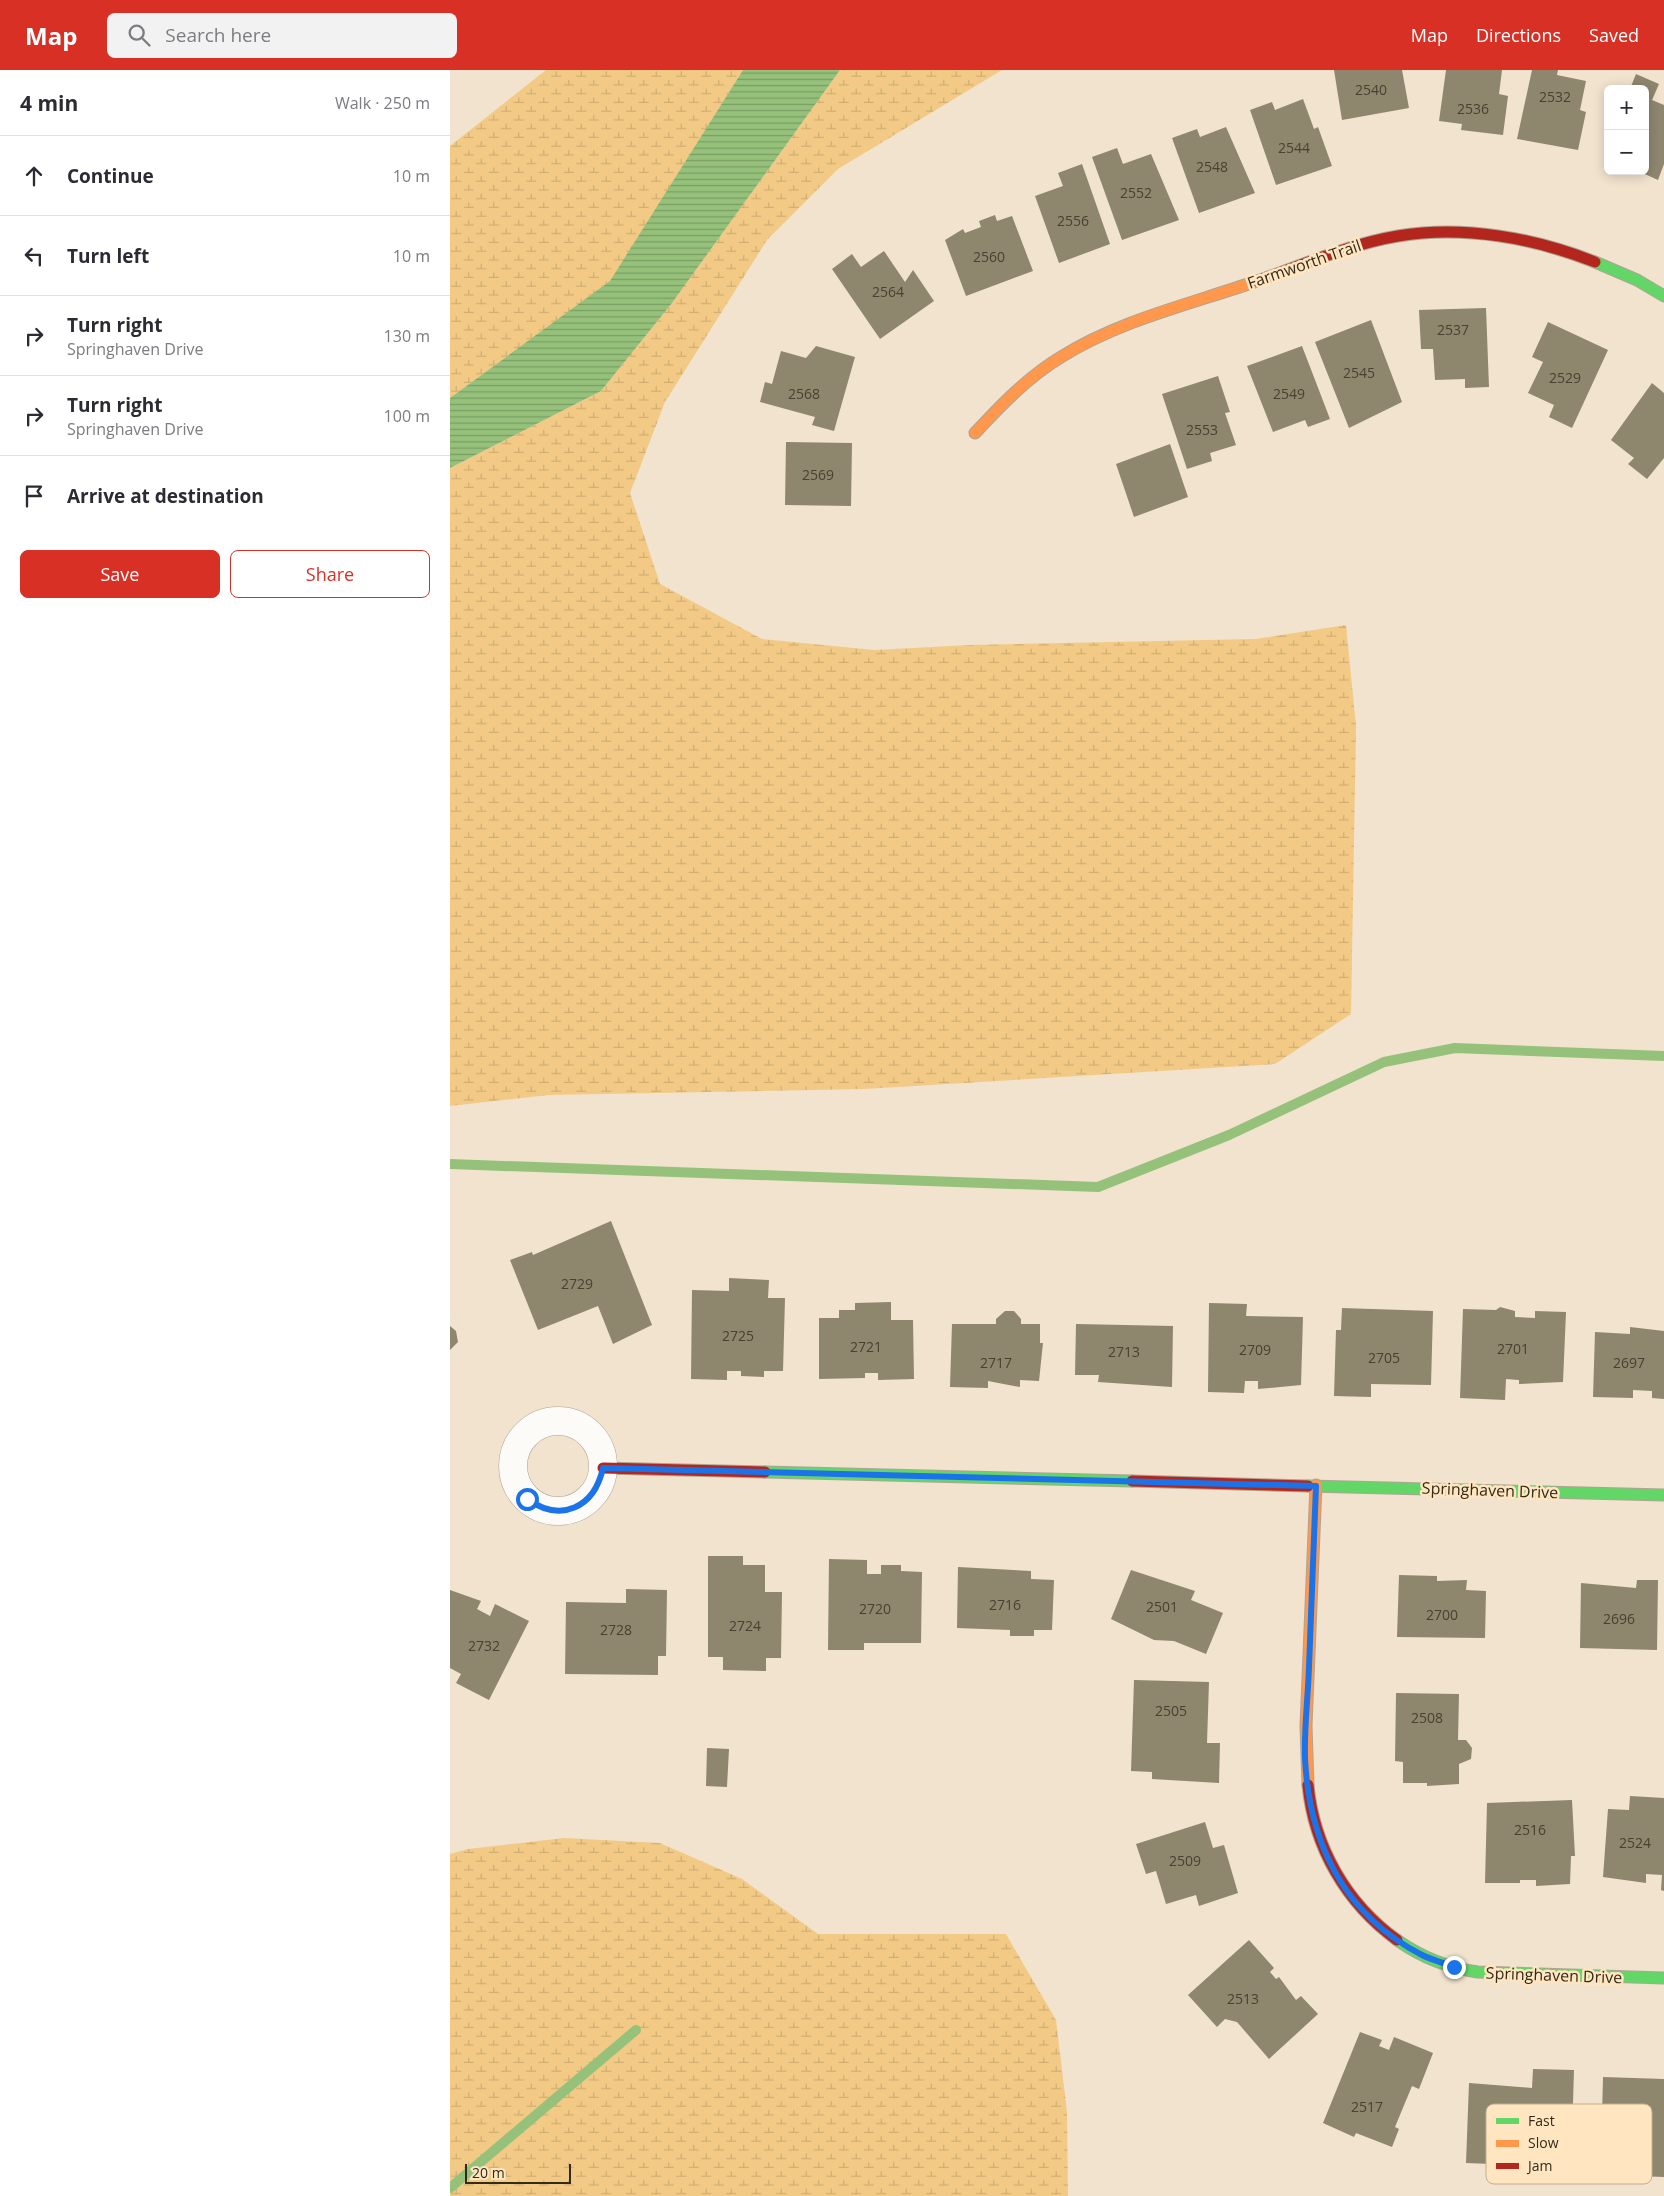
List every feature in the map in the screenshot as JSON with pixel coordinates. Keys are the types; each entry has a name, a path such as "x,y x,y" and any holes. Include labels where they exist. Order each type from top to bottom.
{"street":[{"name":"Farmworth Trail","path":"974,433 1018,388 1063,356 1110,332 1371,241 1422,233 1482,234 1530,241 1589,258 1646,285 1664,296"},
{"name":"Springhaven Drive","path":"603,1468 1664,1495"},
{"name":"Springhaven Drive","path":"1316,1486 1305,1757 1311,1810 1322,1850 1338,1879 1357,1906 1387,1934 1423,1956 1454,1967 1486,1974 1664,1978"}],"green space":[{"path":"546,70 743,70 611,281 450,398 450,146"},
{"path":"840,70 1002,70 838,169 767,240 665,402 630,493 660,584 762,639 874,650 970,645 1255,639 1346,625 1356,726 1351,1014 1275,1064 864,1089 549,1095 450,1106 450,468 601,391 672,303"},
{"path":"564,1838 660,1843 742,1879 818,1934 1006,1934 1056,2020 1067,2112 1068,2196 450,2196 450,1854 468,1849"}],"shaded area":[{"path":"743,70 840,70 672,303 601,391 450,468 450,398 610,281"}],"building":[{"path":"1334,70 1402,70 1409,108 1342,120"},
{"path":"1446,70 1502,70 1499,94 1508,96 1503,135 1461,130 1462,124 1439,121"},
{"path":"1532,70 1558,70 1557,75 1586,81 1580,110 1586,112 1578,150 1517,139"},
{"path":"1636,74 1659,84 1652,100 1664,105 1664,164 1658,180 1647,175 1649,175 1649,85 1632,85"},
{"path":"1303,99 1314,129 1318,127 1332,166 1276,185 1250,110 1272,102 1275,110"},
{"path":"1226,127 1255,193 1199,213 1172,138 1197,129 1200,137"},
{"path":"1117,148 1123,164 1151,154 1179,220 1122,240 1092,157"},
{"path":"1082,164 1110,244 1059,263 1035,196 1063,186 1058,173"},
{"path":"995,215 997,221 1012,216 1033,271 966,296 945,240 963,229 965,233 981,227 979,221"},
{"path":"884,251 905,282 913,270 934,301 880,339 832,269 852,254 861,267"},
{"path":"1486,308 1489,387 1465,388 1465,379 1435,380 1433,349 1421,349 1419,310"},
{"path":"1371,320 1402,402 1349,428 1315,342"},
{"path":"1548,322 1608,350 1572,428 1549,417 1554,405 1528,393 1543,362 1532,357"},
{"path":"816,346 855,357 834,431 812,425 815,417 760,402 765,382 772,384 781,351 806,358"},
{"path":"1302,346 1330,419 1308,427 1305,420 1273,432 1247,366"},
{"path":"1218,376 1230,412 1225,413 1236,445 1210,453 1212,461 1187,469 1162,394"},
{"path":"1652,383 1664,393 1664,458 1647,479 1628,464 1634,458 1611,440"},
{"path":"786,442 852,443 851,506 785,505"},
{"path":"1170,444 1188,497 1134,517 1116,464"},
{"path":"611,1221 652,1325 613,1344 598,1306 538,1330 510,1260 532,1252 533,1255"},
{"path":"729,1278 769,1280 768,1298 785,1298 783,1371 764,1371 764,1377 741,1376 741,1371 727,1371 727,1380 691,1379 692,1290 729,1291"},
{"path":"891,1302 891,1320 913,1320 914,1379 878,1380 878,1373 865,1373 865,1378 819,1379 819,1318 839,1318 839,1310 855,1310 855,1303"},
{"path":"1209,1303 1247,1304 1246,1316 1303,1317 1301,1385 1258,1389 1258,1381 1245,1381 1244,1393 1208,1392"},
{"path":"1500,1307 1515,1311 1515,1317 1535,1318 1535,1311 1566,1312 1563,1382 1519,1384 1519,1380 1506,1379 1505,1400 1460,1398 1463,1309 1496,1310"},
{"path":"1342,1308 1433,1311 1431,1385 1371,1384 1371,1397 1334,1396 1336,1330 1341,1330"},
{"path":"1005,1311 1014,1311 1021,1319 1021,1324 1040,1324 1040,1343 1043,1343 1039,1381 1020,1380 1020,1387 988,1381 988,1388 950,1387 952,1324 996,1324 996,1319"},
{"path":"1076,1324 1173,1326 1172,1387 1098,1382 1099,1375 1075,1375"},
{"path":"450,1326 456,1331 458,1342 450,1350"},
{"path":"1630,1327 1664,1331 1664,1399 1652,1398 1652,1391 1633,1390 1633,1398 1593,1397 1595,1332 1630,1334"},
{"path":"708,1556 743,1556 743,1565 765,1565 765,1592 782,1592 781,1658 766,1658 766,1671 723,1670 723,1657 708,1657"},
{"path":"829,1559 867,1560 867,1574 881,1574 881,1565 901,1565 901,1571 922,1572 921,1643 864,1643 864,1650 828,1650"},
{"path":"958,1567 1031,1571 1031,1579 1054,1580 1052,1630 1034,1630 1034,1636 1010,1636 1010,1630 957,1628"},
{"path":"1131,1570 1195,1591 1191,1600 1223,1613 1206,1654 1174,1641 1154,1640 1111,1619"},
{"path":"1399,1575 1437,1576 1437,1581 1467,1580 1466,1590 1486,1591 1485,1638 1397,1637"},
{"path":"1637,1580 1658,1580 1657,1650 1580,1648 1581,1583 1636,1588"},
{"path":"626,1589 667,1590 666,1656 658,1656 658,1675 565,1674 566,1602 626,1603"},
{"path":"450,1590 481,1601 477,1609 490,1616 495,1604 529,1621 489,1700 456,1683 461,1674 450,1668"},
{"path":"1134,1680 1209,1682 1207,1743 1220,1743 1219,1783 1152,1779 1152,1772 1131,1771"},
{"path":"1396,1693 1459,1694 1458,1740 1466,1740 1472,1748 1471,1759 1459,1764 1459,1784 1427,1786 1427,1783 1403,1783 1403,1762 1395,1761"},
{"path":"707,1748 729,1749 727,1787 706,1786"},
{"path":"1630,1796 1664,1798 1664,1891 1661,1890 1662,1875 1646,1874 1646,1883 1603,1877 1608,1809 1629,1810"},
{"path":"1572,1800 1575,1856 1571,1856 1570,1884 1536,1886 1536,1880 1520,1880 1520,1883 1485,1883 1487,1803"},
{"path":"1205,1822 1213,1848 1224,1845 1238,1893 1199,1906 1196,1895 1166,1904 1156,1871 1146,1874 1136,1844"},
{"path":"1249,1940 1274,1968 1270,1972 1276,1979 1279,1977 1296,2000 1301,1996 1318,2014 1269,2059 1237,2022 1225,2019 1217,2027 1188,1995"},
{"path":"1360,2032 1382,2040 1379,2046 1389,2050 1394,2037 1433,2053 1419,2089 1412,2086 1395,2127 1399,2129 1392,2147 1356,2133 1354,2137 1323,2123"},
{"path":"1533,2069 1574,2070 1573,2104 1486,2104 1486,2164 1466,2163 1469,2083 1532,2088"},
{"path":"1603,2077 1664,2079 1664,2177 1652,2177 1652,2104 1602,2104"}],"waterway":[{"path":"450,1164 1098,1187 1229,1135 1384,1062 1455,1048 1664,1056"},
{"path":"450,2188 636,2030"}],"traffic: fast":[{"path":"1595,262 1637,280 1664,296"},
{"path":"765,1472 1132,1481"},
{"path":"1308,1486 1664,1495"},
{"path":"1397,1940 1435,1961 1456,1968 1478,1972 1664,1978"}],"traffic: slow":[{"path":"975,433 1026,382 1061,357 1084,344 1156,314 1257,281"},
{"path":"1308,1785 1306,1726 1316,1485"}],"traffic: jam":[{"path":"1257,281 1362,244 1423,233 1473,233 1523,240 1548,246 1595,262"},
{"path":"603,1468 765,1472"},
{"path":"1132,1481 1308,1486"},
{"path":"1308,1785 1311,1808 1317,1830 1325,1852 1336,1872 1362,1909 1397,1940"}],"route":[{"path":"527,1499 539,1507 553,1511 568,1510 581,1504 592,1495 600,1482 603,1468 1316,1486 1305,1757 1311,1810 1322,1850 1338,1879 1357,1906 1387,1934 1423,1956 1454,1967"}]}
